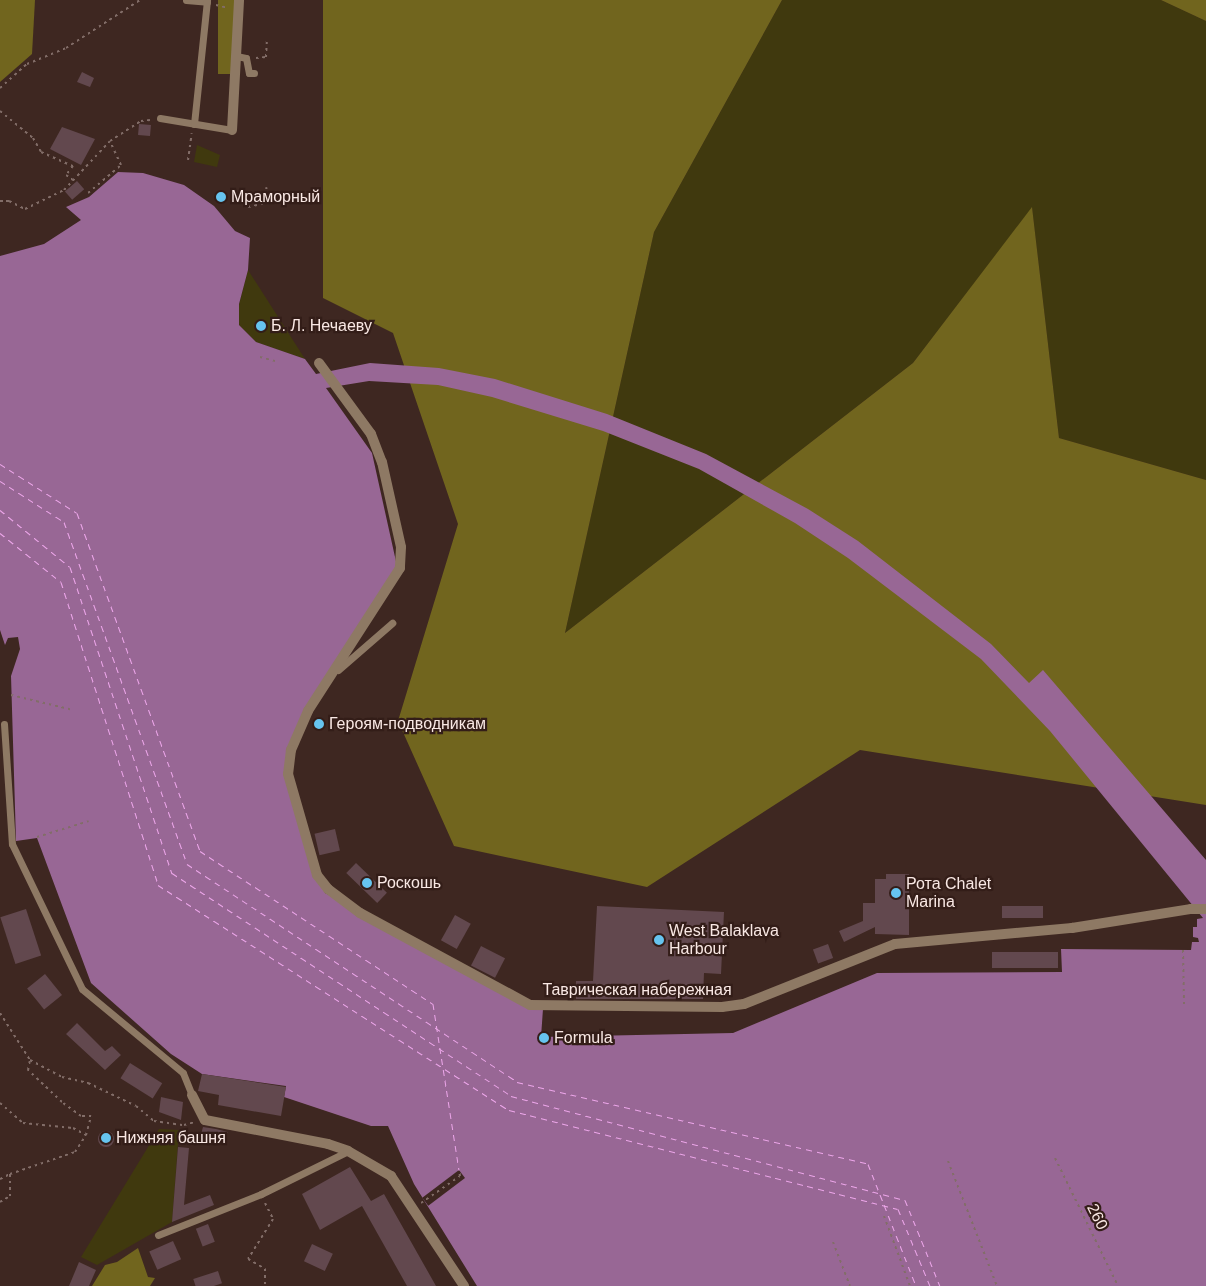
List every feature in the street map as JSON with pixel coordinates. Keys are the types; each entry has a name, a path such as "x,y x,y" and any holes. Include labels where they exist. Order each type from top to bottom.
{"street":[{"path":"232,130 239,5"},
{"name":"Таврическая набережная","path":"319,363 349,401 371,434 382,462 401,547 400,568 326,680 291,750 288,774 317,875 328,890 360,913 530,1005 722,1007 752,1000 895,944 1072,928 1191,909 1206,909"},
{"path":"192,1095 204,1120 308,1140 348,1151 391,1176 464,1286"}],"lane":[{"path":"186,0 207,1 194,124"},
{"path":"236,56 246,58 250,73 254,73"},
{"path":"160,118 232,130"},
{"path":"326,680 392,623"},
{"path":"4,724 12,844 82,989 183,1073 192,1095"},
{"path":"158,1235 261,1194 348,1151"}],"path":[{"path":"0,88 27,64 66,48 140,0"},
{"path":"207,1 239,5"},
{"path":"254,73 256,56 266,57 267,39"},
{"path":"0,111 33,138 40,152 73,166 66,175 73,180"},
{"path":"0,201 9,201 25,209 64,190 110,141 141,121 160,118"},
{"path":"188,160 194,124"},
{"path":"88,193 121,165 110,141"},
{"path":"248,207 269,202 266,187"},
{"path":"260,357 275,361"},
{"path":"11,695 73,710"},
{"path":"37,837 89,820"},
{"path":"1184,950 1184,1004"},
{"path":"0,1013 30,1060 62,1078 88,1083 136,1106 154,1121 184,1125 204,1120"},
{"path":"0,1179 75,1152 86,1136 91,1116 81,1116 62,1102 28,1070 30,1060"},
{"path":"0,1103 23,1123 73,1128 86,1136"},
{"name":"260","path":"1055,1158 1118,1286"},
{"path":"948,1161 997,1286"},
{"path":"413,1208 460,1176 459,1170"},
{"path":"0,1202 10,1196 10,1174"},
{"path":"261,1194 273,1219 248,1259 265,1269 265,1286"},
{"path":"884,1216 910,1286"},
{"path":"833,1242 850,1286"}],"shaded area":[{"path":"0,0 35,0 32,54 0,82"},
{"path":"218,0 236,0 236,74 218,74"},
{"path":"323,0 782,0 654,232 565,633 913,363 1032,207 1059,438 1206,480 1206,805 860,750 647,887 454,846 398,721 458,524 393,333 323,298"},
{"path":"782,0 1161,0 1206,21 1206,480 1059,438 1032,208 913,363 565,633 654,232"},
{"path":"1161,0 1206,0 1206,21"},
{"path":"197,145 220,155 217,167 194,162"},
{"path":"118,172 143,173 184,185 214,206 235,231 250,238 248,270 239,304 239,325 256,342 305,359 316,374 370,363 439,368 495,379 607,414 706,454 808,509 858,541 991,644 1029,683 1043,670 1206,860 1206,1286 477,1286 414,1184 388,1126 371,1126 284,1097 286,1086 202,1074 171,1054 91,983 37,838 16,841 11,676 20,649 18,637 8,638 5,645 0,630 0,256 44,244 81,220 66,207 89,197","holes":["369,381 438,385 492,397 603,431 699,469 795,523 848,558 981,659 1050,731 1203,918 1197,919 1197,927 1193,927 1193,937 1198,938 1199,942 1192,942 1191,950 1061,949 1062,972 877,973 733,1033 541,1037 543,1009 325,893 285,759 397,566 372,453 326,388"]},
{"path":"248,270 305,359 256,342 239,325 239,305"},
{"path":"159,1129 179,1130 172,1222 97,1265 81,1257"},
{"path":"138,1248 148,1277 155,1278 150,1286 92,1286 105,1265 117,1262"}],"pier":[{"path":"459,1170 465,1178 428,1206 422,1198"}],"building":[{"path":"82,72 94,78 90,87 77,82"},
{"path":"139,124 151,125 150,136 138,135"},
{"path":"62,127 95,139 81,165 50,149"},
{"path":"77,181 84,189 72,200 65,191"},
{"path":"335,829 340,850 319,855 315,834"},
{"name":"Роскошь","path":"356,863 387,893 377,903 346,873"},
{"path":"886,874 909,874 909,935 875,934 875,927 844,942 839,931 863,921 863,903 875,903 875,879 886,879"},
{"name":"West Balaklava Harbour","path":"597,906 724,912 721,974 704,973 703,999 576,999 576,981 593,981"},
{"path":"1002,906 1043,906 1043,918 1002,918"},
{"path":"26,909 41,956 15,964 0,917"},
{"path":"455,915 471,924 457,949 441,940"},
{"path":"828,944 833,958 818,964 813,949"},
{"path":"481,946 505,958 495,978 471,966"},
{"path":"992,952 1058,952 1058,968 992,968"},
{"path":"45,974 62,995 44,1009 27,988"},
{"path":"77,1023 105,1051 112,1046 121,1055 105,1070 66,1034"},
{"path":"130,1063 162,1083 153,1098 120,1078"},
{"path":"202,1074 286,1087 281,1116 218,1105 219,1095 198,1091"},
{"path":"161,1097 183,1102 181,1120 159,1112"},
{"path":"203,1127 228,1132 212,1143 207,1142 200,1138"},
{"name":"Нижняя башня","path":"103,1131 109,1131 114,1136 112,1145 103,1147 98,1142 98,1136"},
{"path":"178,1147 189,1148 184,1205 210,1195 214,1205 172,1222"},
{"path":"350,1167 371,1201 384,1194 436,1286 407,1286 362,1206 320,1230 302,1194"},
{"path":"208,1224 215,1242 203,1246 196,1229"},
{"path":"173,1241 181,1259 157,1270 149,1252"},
{"path":"312,1244 333,1254 325,1271 304,1261"},
{"path":"79,1262 96,1270 89,1286 69,1286"},
{"path":"218,1271 222,1283 214,1286 196,1286 193,1279"}],"ferry route":[{"path":"0,464 77,513 200,851 433,1004 459,1170"},
{"path":"0,481 64,522 187,864 517,1082 868,1164 916,1286"},
{"path":"0,510 70,567 172,873 511,1096 905,1200 940,1286"},
{"path":"0,533 61,582 158,885 509,1110 898,1209 930,1286"}],"place":[{"name":"Мраморный","path":"221,197"},
{"name":"Б. Л. Нечаеву","path":"261,326"},
{"name":"Героям-подводникам","path":"319,724"},
{"name":"Роскошь","path":"367,883"},
{"name":"Рота Chalet Marina","path":"896,893"},
{"name":"West Balaklava Harbour","path":"659,940"},
{"name":"Formula","path":"544,1038"},
{"name":"Нижняя башня","path":"106,1138"}]}
